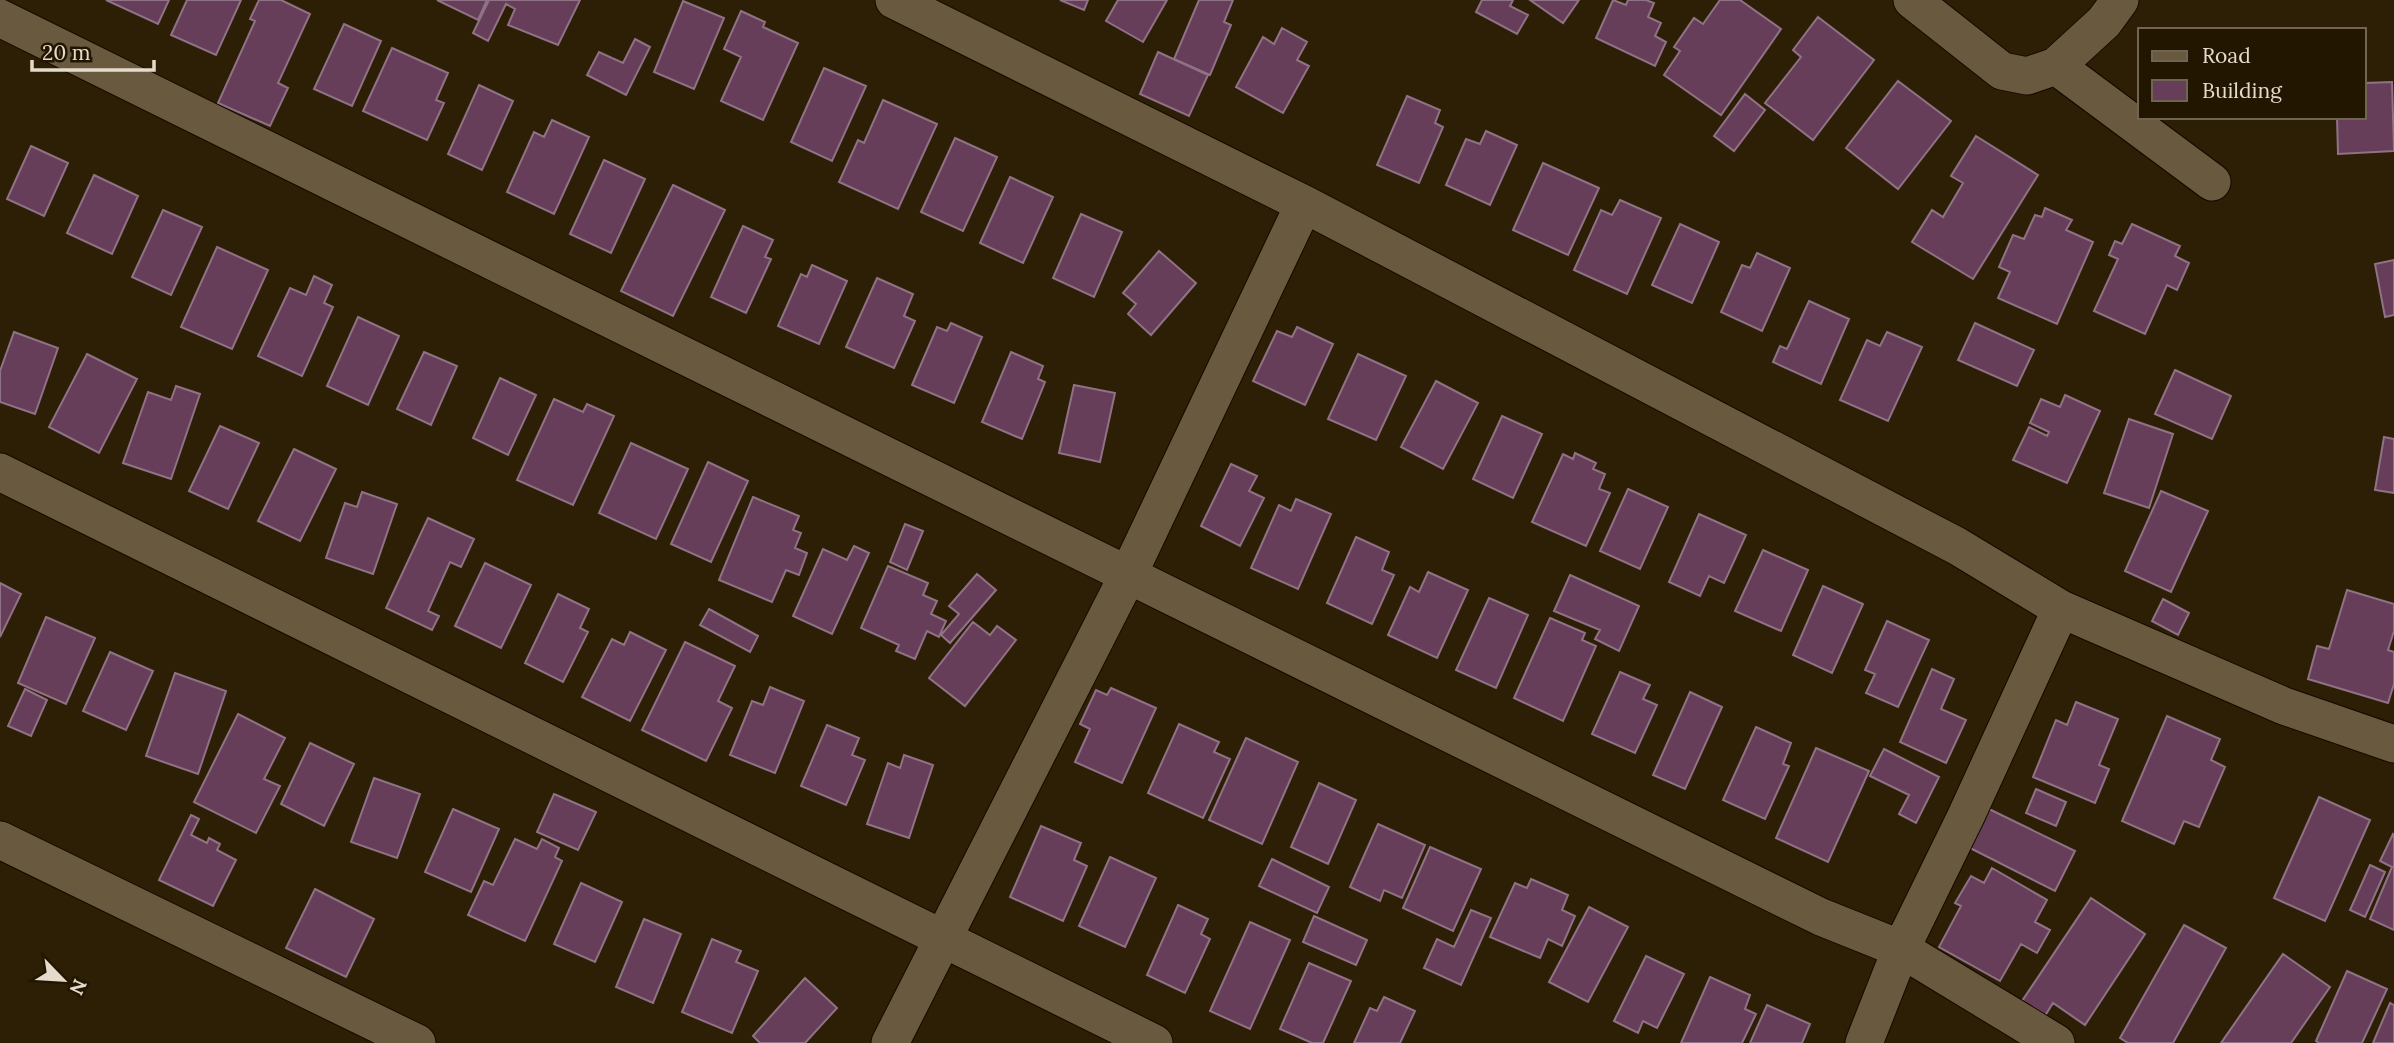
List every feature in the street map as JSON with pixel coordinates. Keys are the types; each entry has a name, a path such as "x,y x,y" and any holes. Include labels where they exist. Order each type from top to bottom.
{"street":[{"path":"894,0 1304,204 1957,546 2061,609 2284,706 2394,744"},
{"path":"1912,0 2002,71 2027,76 2056,66 2104,22 2120,0"},
{"path":"0,18 1129,573 1821,917 1901,949 2056,1043"},
{"path":"2056,66 2212,182"},
{"path":"890,1043 1129,573 1304,204"},
{"path":"0,472 1154,1043"},
{"path":"1864,1043 1901,949 1966,816 2061,609"},
{"path":"0,840 417,1043"}],"building":[{"path":"106,0 169,0 158,24"},
{"path":"187,0 241,0 216,55 171,35"},
{"path":"259,0 281,0 310,14 278,83 288,88 270,126 218,103 255,21 250,19"},
{"path":"437,0 487,0 478,20"},
{"path":"489,0 580,0 558,45 508,25 515,9 506,4 488,41 473,33"},
{"path":"1060,0 1088,0 1084,10"},
{"path":"1118,0 1167,0 1143,42 1106,21"},
{"path":"1199,0 1233,0 1224,22 1231,25 1210,75 1174,59"},
{"path":"1482,0 1513,0 1510,6 1528,15 1517,34 1476,12"},
{"path":"1530,0 1579,0 1563,23"},
{"path":"1613,0 1626,5 1628,0 1654,3 1648,17 1661,23 1655,36 1666,42 1655,66 1596,38"},
{"path":"1720,0 1740,0 1781,29 1721,115 1664,75 1680,51 1674,47 1694,18 1703,24"},
{"path":"683,1 724,18 694,89 654,72"},
{"path":"741,11 765,22 763,27 798,43 763,120 721,101 741,57 724,49"},
{"path":"1818,17 1874,60 1813,140 1765,103 1801,57 1793,50"},
{"path":"344,24 381,41 352,106 314,89"},
{"path":"1282,28 1307,42 1297,60 1309,66 1283,113 1236,87 1263,37 1274,44"},
{"path":"635,39 650,47 626,95 587,75 599,52 623,63"},
{"path":"392,48 448,73 436,100 444,103 427,140 363,111"},
{"path":"1158,52 1208,75 1189,116 1140,94"},
{"path":"824,68 866,86 832,161 791,142"},
{"path":"1898,81 1951,121 1898,189 1846,148"},
{"path":"2392,82 2394,151 2338,154 2337,119 2366,119 2366,83"},
{"path":"479,85 513,101 482,170 448,154"},
{"path":"1745,94 1765,110 1734,151 1714,136"},
{"path":"1407,96 1440,110 1435,123 1443,127 1419,183 1377,165"},
{"path":"883,100 937,124 898,209 839,182 858,140 864,143"},
{"path":"552,120 589,137 554,214 507,192 534,132 544,137"},
{"path":"1486,131 1517,145 1490,205 1446,185 1466,139 1480,144"},
{"path":"1976,136 2038,175 1973,279 1912,242 1932,210 1943,217 1963,183 1951,176"},
{"path":"955,138 997,157 963,231 921,212"},
{"path":"31,146 68,163 44,216 7,199"},
{"path":"604,160 645,179 611,253 570,234"},
{"path":"1543,163 1599,188 1568,255 1513,230"},
{"path":"94,175 138,196 112,254 67,233"},
{"path":"1010,177 1053,197 1023,263 980,243"},
{"path":"673,185 725,210 673,316 621,291"},
{"path":"1620,200 1661,218 1627,294 1574,270 1601,210 1612,215"},
{"path":"2045,208 2072,220 2066,230 2093,242 2057,324 1998,298 2010,272 1999,267 2013,235 2024,239 2035,215 2042,217"},
{"path":"163,210 202,227 171,295 132,277"},
{"path":"1081,214 1122,232 1094,297 1053,278"},
{"path":"1680,224 1719,242 1692,303 1652,285"},
{"path":"2132,224 2180,246 2175,256 2189,263 2177,290 2167,285 2145,334 2094,311 2118,259 2109,255 2115,241 2122,244"},
{"path":"743,226 773,240 765,257 771,259 746,313 711,297"},
{"path":"217,247 268,270 232,349 181,327"},
{"path":"1159,251 1196,283 1151,335 1128,314 1136,304 1123,293"},
{"path":"1757,253 1790,268 1762,331 1721,312 1742,265 1750,268"},
{"path":"2394,260 2394,315 2385,317 2375,264"},
{"path":"812,265 847,281 819,344 778,326 801,274 807,277"},
{"path":"314,276 332,285 324,303 333,307 302,376 258,356 290,288 306,295"},
{"path":"877,278 913,294 904,316 915,321 894,368 846,347"},
{"path":"1809,301 1849,319 1821,384 1773,362 1780,346 1787,349"},
{"path":"358,317 399,336 368,405 327,386"},
{"path":"951,323 982,337 954,403 912,385 937,327 947,331"},
{"path":"1975,323 2034,350 2017,386 1958,360"},
{"path":"1297,327 1333,344 1305,405 1253,381 1277,331 1292,337"},
{"path":"14,332 58,348 35,414 0,402 0,371"},
{"path":"1887,332 1922,347 1888,421 1840,400 1867,340 1880,346"},
{"path":"424,352 457,366 431,425 397,409"},
{"path":"1011,352 1043,366 1038,379 1045,382 1022,439 982,422"},
{"path":"87,354 137,379 99,453 49,427"},
{"path":"1358,354 1406,376 1376,440 1328,419"},
{"path":"2175,370 2231,396 2212,439 2155,414"},
{"path":"500,378 536,395 508,455 473,438"},
{"path":"1436,381 1478,403 1443,469 1401,447"},
{"path":"1074,385 1115,393 1100,462 1059,453"},
{"path":"176,386 200,394 171,479 123,463 148,392 171,400"},
{"path":"2065,395 2100,411 2067,483 2013,460 2029,427 2047,436 2049,432 2030,423 2041,399 2060,407"},
{"path":"554,399 583,412 587,404 614,416 573,505 517,480"},
{"path":"1502,416 1542,434 1513,498 1473,479"},
{"path":"2129,419 2173,434 2149,508 2104,493"},
{"path":"220,426 259,443 228,509 189,491"},
{"path":"2384,437 2394,439 2394,493 2375,490"},
{"path":"631,443 688,469 656,539 599,513"},
{"path":"294,449 336,469 300,541 258,521"},
{"path":"1575,453 1596,463 1593,469 1605,474 1599,489 1610,493 1586,546 1532,522 1563,454 1573,459"},
{"path":"708,462 748,481 711,562 671,544"},
{"path":"1231,464 1257,476 1249,491 1264,498 1240,546 1201,526"},
{"path":"1628,489 1668,507 1640,569 1600,551"},
{"path":"2161,491 2208,511 2171,592 2125,571"},
{"path":"362,492 397,504 373,574 326,558 345,503 357,507"},
{"path":"753,497 799,516 793,530 801,533 795,548 807,553 799,575 786,570 772,602 719,580"},
{"path":"1296,499 1331,514 1298,589 1251,568 1279,505 1291,511"},
{"path":"1699,514 1746,535 1724,583 1709,576 1700,596 1669,582"},
{"path":"428,518 474,539 461,567 450,562 428,611 439,616 432,630 386,608"},
{"path":"905,524 923,531 907,570 890,562"},
{"path":"1356,537 1389,552 1382,570 1394,575 1372,624 1327,603"},
{"path":"854,546 869,553 832,634 793,616 823,549 847,560"},
{"path":"1763,550 1808,570 1781,631 1735,611"},
{"path":"485,563 531,585 501,648 455,626"},
{"path":"888,566 928,583 923,595 937,601 931,614 946,621 939,637 927,631 915,659 896,651 899,645 861,628"},
{"path":"1428,572 1468,590 1437,658 1388,635 1410,587 1419,592"},
{"path":"977,574 996,590 950,643 941,635 959,614 949,606"},
{"path":"1570,575 1639,606 1619,651 1595,639 1600,630 1554,611"},
{"path":"0,583 21,594 0,637"},
{"path":"1823,586 1863,604 1832,673 1793,655"},
{"path":"2347,590 2394,604 2394,631 2388,650 2394,652 2394,684 2388,703 2308,679 2317,646 2329,649"},
{"path":"558,594 589,609 580,628 588,632 563,682 525,663"},
{"path":"1489,598 1528,615 1496,688 1456,670"},
{"path":"2163,599 2189,613 2178,635 2152,621"},
{"path":"709,609 758,636 750,652 700,625"},
{"path":"46,617 95,638 66,704 18,683"},
{"path":"1550,618 1585,633 1582,640 1596,646 1563,721 1514,698"},
{"path":"1887,621 1929,640 1898,707 1866,693 1875,674 1865,670"},
{"path":"973,622 990,635 997,626 1016,640 965,706 929,678"},
{"path":"630,632 666,650 630,721 582,697 612,639 624,645"},
{"path":"685,642 735,666 718,701 732,708 706,761 642,730"},
{"path":"110,652 153,671 126,730 83,711"},
{"path":"1932,669 1954,679 1941,709 1966,720 1946,763 1900,742"},
{"path":"1620,672 1650,685 1643,699 1657,705 1635,753 1592,734"},
{"path":"175,673 226,691 198,774 146,756"},
{"path":"770,687 804,701 775,773 730,755 752,701 763,705"},
{"path":"1111,688 1156,708 1122,783 1075,762 1090,729 1080,724 1096,690 1107,695"},
{"path":"25,689 47,700 31,736 8,726"},
{"path":"1690,692 1722,707 1685,789 1653,775"},
{"path":"2076,702 2118,719 2099,765 2109,769 2095,803 2033,777 2056,720 2067,725"},
{"path":"238,714 285,738 264,779 280,786 256,833 194,802"},
{"path":"2167,716 2220,739 2211,760 2225,767 2199,827 2184,821 2174,844 2122,821"},
{"path":"1179,724 1219,742 1214,752 1230,759 1203,818 1148,793"},
{"path":"827,725 859,738 852,755 865,760 846,805 801,786"},
{"path":"1756,727 1791,743 1783,764 1789,766 1765,819 1723,800"},
{"path":"1246,738 1298,762 1262,844 1209,820"},
{"path":"310,743 354,764 324,826 281,804"},
{"path":"1816,748 1869,771 1828,862 1776,838"},
{"path":"1884,749 1939,777 1916,823 1899,814 1909,795 1870,776"},
{"path":"904,755 933,765 909,838 867,824 888,763 900,768"},
{"path":"374,778 420,794 397,858 351,842"},
{"path":"1319,783 1356,800 1328,864 1291,847"},
{"path":"2036,789 2066,802 2056,826 2026,813"},
{"path":"554,794 596,812 578,850 537,832"},
{"path":"2319,797 2370,820 2325,921 2274,898"},
{"path":"453,809 499,829 471,892 425,872"},
{"path":"1989,809 2075,851 2055,891 1970,848"},
{"path":"191,815 199,819 191,835 207,843 209,838 220,844 217,850 236,860 213,906 159,880"},
{"path":"1378,824 1425,845 1402,898 1384,890 1380,901 1350,887"},
{"path":"1041,826 1081,843 1074,860 1087,866 1063,921 1010,897"},
{"path":"2393,834 2394,930 2370,919 2392,867 2380,861"},
{"path":"515,839 537,849 542,839 559,848 555,857 562,861 525,941 468,915 484,881 493,885"},
{"path":"1430,847 1481,869 1453,931 1403,908"},
{"path":"1110,857 1156,878 1125,947 1079,926"},
{"path":"1272,859 1329,887 1317,913 1259,886"},
{"path":"2370,865 2385,872 2365,917 2350,910"},
{"path":"1992,868 2047,900 2035,922 2050,930 2037,953 2021,944 2000,981 1939,947 1961,906 1955,903 1971,876 1984,883"},
{"path":"1531,879 1568,895 1562,910 1575,916 1562,946 1548,939 1540,958 1490,937 1515,883 1527,888"},
{"path":"581,883 622,902 595,962 554,944"},
{"path":"315,889 374,919 346,977 286,948"},
{"path":"2091,898 2145,934 2085,1025 2053,1003 2043,1019 2020,1004"},
{"path":"1178,905 1208,919 1201,934 1210,939 1185,993 1147,975"},
{"path":"1589,907 1628,927 1588,1002 1549,982"},
{"path":"1471,910 1491,918 1461,985 1424,968 1437,939 1454,947"},
{"path":"1314,916 1367,940 1356,965 1303,942"},
{"path":"644,919 681,934 653,1003 616,987"},
{"path":"1250,922 1290,940 1250,1029 1210,1011"},
{"path":"2184,925 2226,948 2173,1043 2128,1043 2120,1038"},
{"path":"712,939 741,951 736,962 758,971 732,1033 682,1012"},
{"path":"2283,954 2330,987 2291,1043 2221,1043"},
{"path":"1646,956 1684,974 1657,1028 1643,1021 1638,1033 1614,1021"},
{"path":"1309,963 1351,981 1323,1043 1312,1043 1280,1029"},
{"path":"2347,971 2387,989 2362,1043 2319,1043 2316,1041"},
{"path":"1710,977 1750,995 1745,1009 1756,1014 1742,1043 1681,1043"},
{"path":"805,978 837,1008 805,1043 760,1043 753,1036"},
{"path":"1384,997 1415,1011 1400,1043 1354,1043 1370,1008 1377,1011"},
{"path":"2390,1003 2394,1005 2394,1043 2373,1043"},
{"path":"1767,1005 1810,1024 1802,1043 1750,1043"}]}
